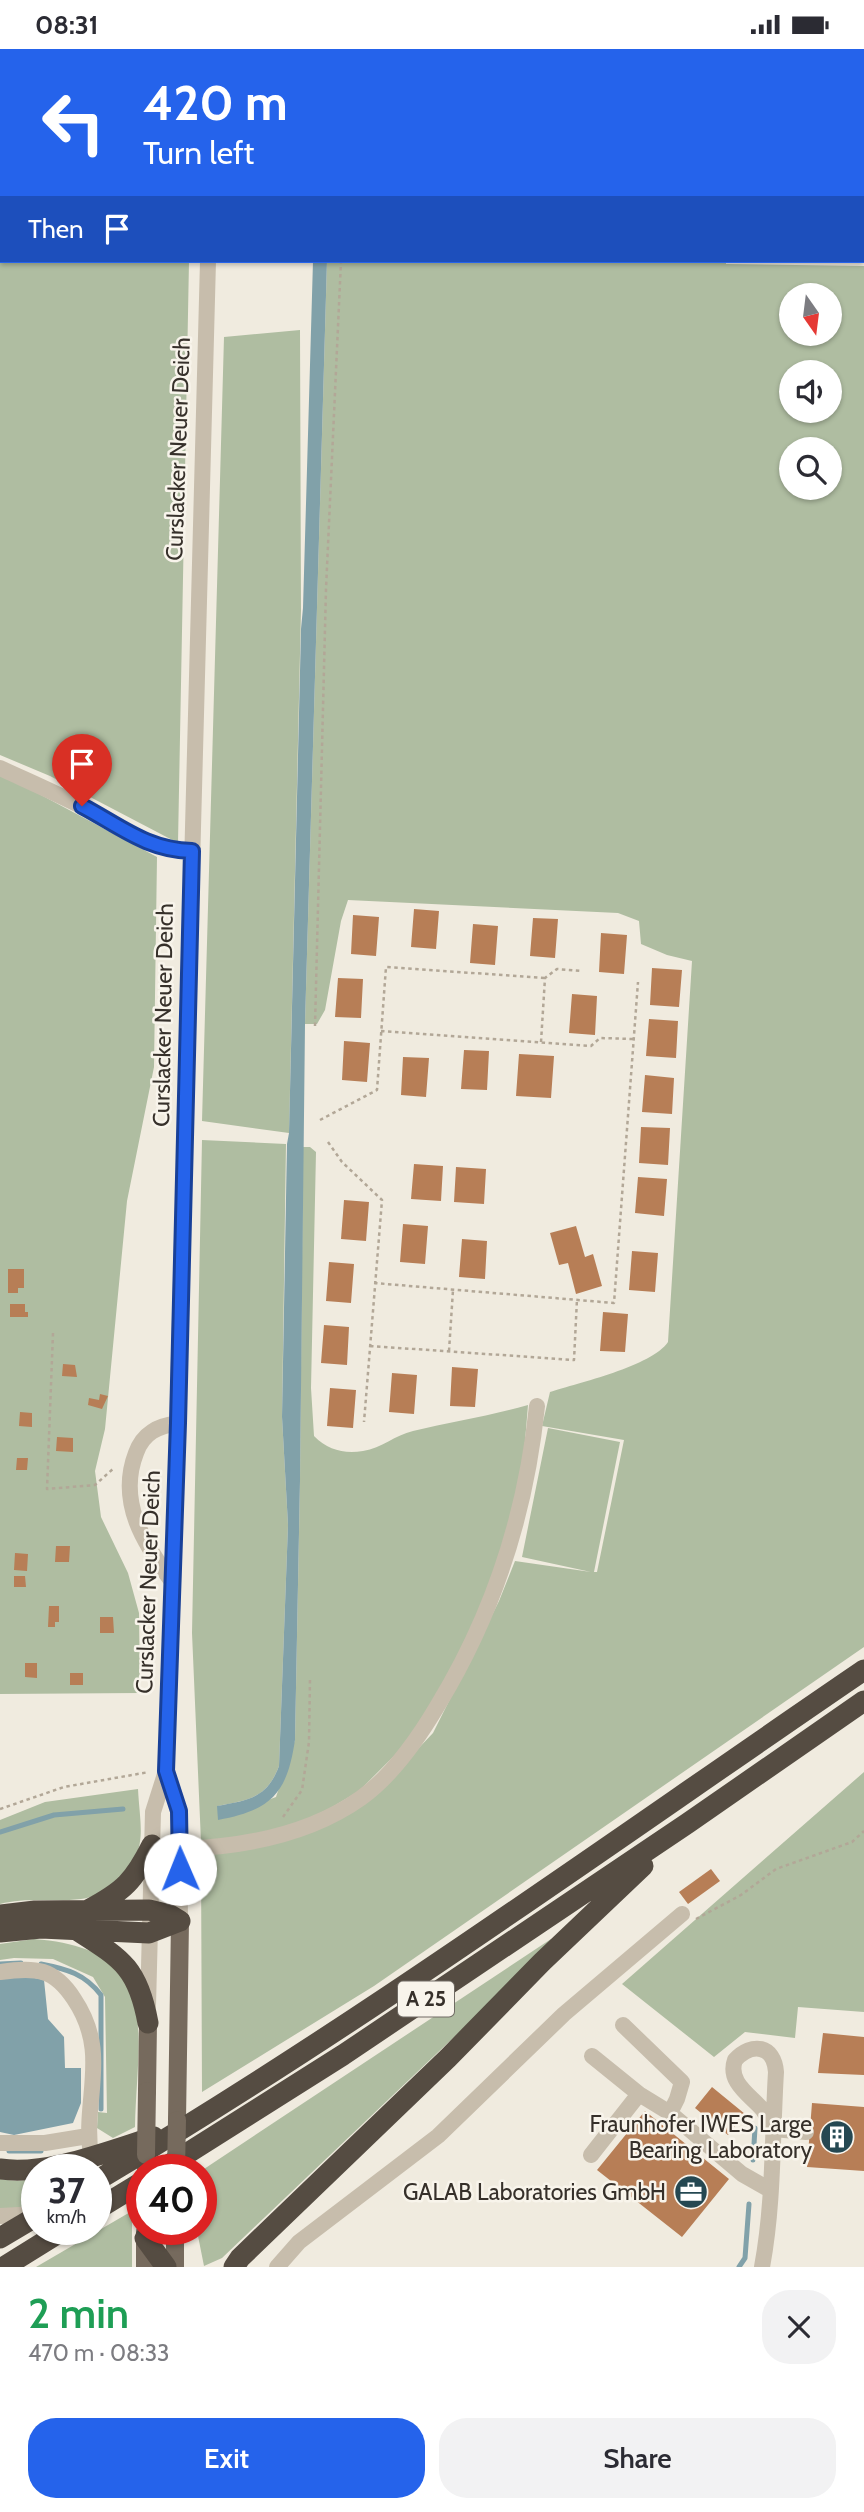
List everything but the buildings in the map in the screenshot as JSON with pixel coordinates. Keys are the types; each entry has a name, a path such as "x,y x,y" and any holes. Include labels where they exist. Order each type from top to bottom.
{"highway":[{"name":"A 25","path":"112,2172 186,2128 338,2030 864,1670"},
{"name":"A 25","path":"186,2154 343,2055 688,1823 864,1700"},
{"path":"233,2264 688,1823"},
{"path":"81,1920 129,1883 139,1872 152,1845"},
{"path":"0,1932 149,1910 170,1915 180,1921"},
{"path":"0,1915 35,1911 149,1933 180,1921"},
{"path":"81,1920 125,1964 139,1987 148,2023"},
{"path":"0,2169 11,2171 38,2168 89,2146 186,2128"},
{"path":"0,2238 21,2225"},
{"path":"4,2267 39,2245"},
{"path":"152,2245 166,2267"}],"main road":[{"name":"Curslacker Neuer Deich","path":"176,2154 180,1921"},
{"name":"Curslacker Neuer Deich","path":"146,2154 148,2023"},
{"path":"145,2245 145,2267"},
{"path":"174,2267 175,2245"}],"street":[{"name":"Curslacker Neuer Deich","path":"148,2023 153,1812 166,1771 173,1583 208,263"},
{"path":"0,768 82,806 135,838 166,850 192,851"},
{"path":"180,1849 218,1847 261,1839 313,1824 362,1797 399,1761 426,1725 470,1649 503,1567 532,1456 537,1406"},
{"path":"173,1583 148,1548 132,1512 128,1492 132,1462 139,1444 156,1428 178,1423"},
{"name":"Curslacker Neuer Deich","path":"166,1771 179,1811 180,1921"},
{"path":"278,2267 299,2242 438,2136 564,2014 682,1914"},
{"path":"0,1972 18,1970 50,1973 63,1982 80,2008 91,2032 94,2055 89,2146 0,2143"},
{"path":"623,2025 682,2082 670,2113"},
{"path":"762,2267 774,2130 775,2062 769,2052 763,2049 747,2050 735,2060 734,2074 741,2088 762,2110 774,2130"},
{"path":"592,2056 639,2094 670,2113 736,2169 770,2190"},
{"path":"591,2155 639,2094"},
{"path":"774,2130 806,2132"},
{"path":"0,2216 21,2215"}],"path":[{"path":"315,1026 326,589 341,263"},
{"path":"320,1120 377,1090 386,967 545,978 557,969 581,971"},
{"path":"541,1042 545,978"},
{"path":"374,1283 614,1303 638,982"},
{"path":"381,1031 591,1046 600,1038 633,1039"},
{"path":"328,1142 342,1162 382,1200 364,1422"},
{"path":"449,1351 453,1290"},
{"path":"370,1346 573,1360 577,1299"},
{"path":"53,1332 47,1489 95,1485 116,1466"},
{"path":"261,1839 286,1815 302,1790 309,1742 310,1679"},
{"path":"0,1809 64,1787 126,1775 166,1771"},
{"path":"682,1914 697,1920 741,1895 776,1869 852,1842 864,1831"}],"green space":[{"path":"0,263 189,263 178,843 50,776 0,755"},
{"path":"327,263 726,263 864,266 864,1647 374,1986 202,2092 201,1858 321,1826 396,1772 433,1733 499,1601 515,1561 591,1572 522,1557 548,1428 620,1442 594,1572 597,1572 624,1440 542,1426 550,1392 631,1366 647,1359 668,1342 692,961 667,955 641,944 639,921 618,913 348,900 341,921 325,1010 317,1024 305,1024"},
{"path":"300,330 301,610 289,1133 202,1121 224,337"},
{"path":"0,773 157,857 154,1067 127,1201 105,1429 95,1471 101,1517 128,1573 139,1613 140,1693 0,1694"},
{"path":"202,1140 286,1144 282,1417 288,1525 279,1766 269,1785 256,1796 218,1806 218,1819 276,1797 295,1740 303,1147 310,1147 316,1152 311,1388 314,1436 337,1450 363,1451 413,1431 528,1405 522,1478 514,1522 462,1653 405,1745 359,1791 329,1809 291,1826 240,1838 201,1842 192,1633"},
{"path":"864,1772 864,2012 798,2007 795,2038 745,2032 714,2057 622,1984"},
{"path":"138,1789 141,1829 138,1851 125,1872 114,1882 99,1893 86,1898 0,1904 0,1820 45,1802"},
{"path":"558,1938 222,2258 204,2266 200,2245 217,2245 217,2160 551,1939"},
{"path":"34,1939 76,1946 105,1959 124,1977 134,2000 138,2028 135,2127 113,2138 97,2128 98,2112 107,2113 105,1997 93,1977 53,1959 0,1960 0,1944"},
{"path":"0,2179 21,2181 21,2207 0,2219"},
{"path":"126,2214 126,2245 132,2245 132,2267 36,2267 74,2245 112,2245 112,2223"}],"water":[{"path":"313,263 327,263 305,1024 295,1740 287,1773 274,1796 252,1811 218,1820 217,1806 256,1796 269,1785 279,1766 288,1525 282,1417 287,1144"},
{"path":"30,1977 44,1980 48,2019 64,2037 65,2068 81,2068 81,2103 73,2123 14,2135 0,2132 0,1978"}],"waterway":[{"path":"0,1832 54,1815 123,1809"},
{"path":"0,1964 21,1963"},
{"path":"41,1964 75,1973 89,1982 101,1995 101,2109"},
{"path":"753,2160 755,2128"},
{"path":"9,2151 41,2151"},
{"path":"739,2267 745,2258 749,2204"}],"place":[{"name":"Fraunhofer IWES Large Bearing Laboratory","path":"837,2137"},
{"name":"GALAB Laboratories GmbH","path":"691,2192"}],"route":[{"path":"82,806 135,838 166,850 192,851 178,1423 166,1771 179,1811 180,1869"}]}
